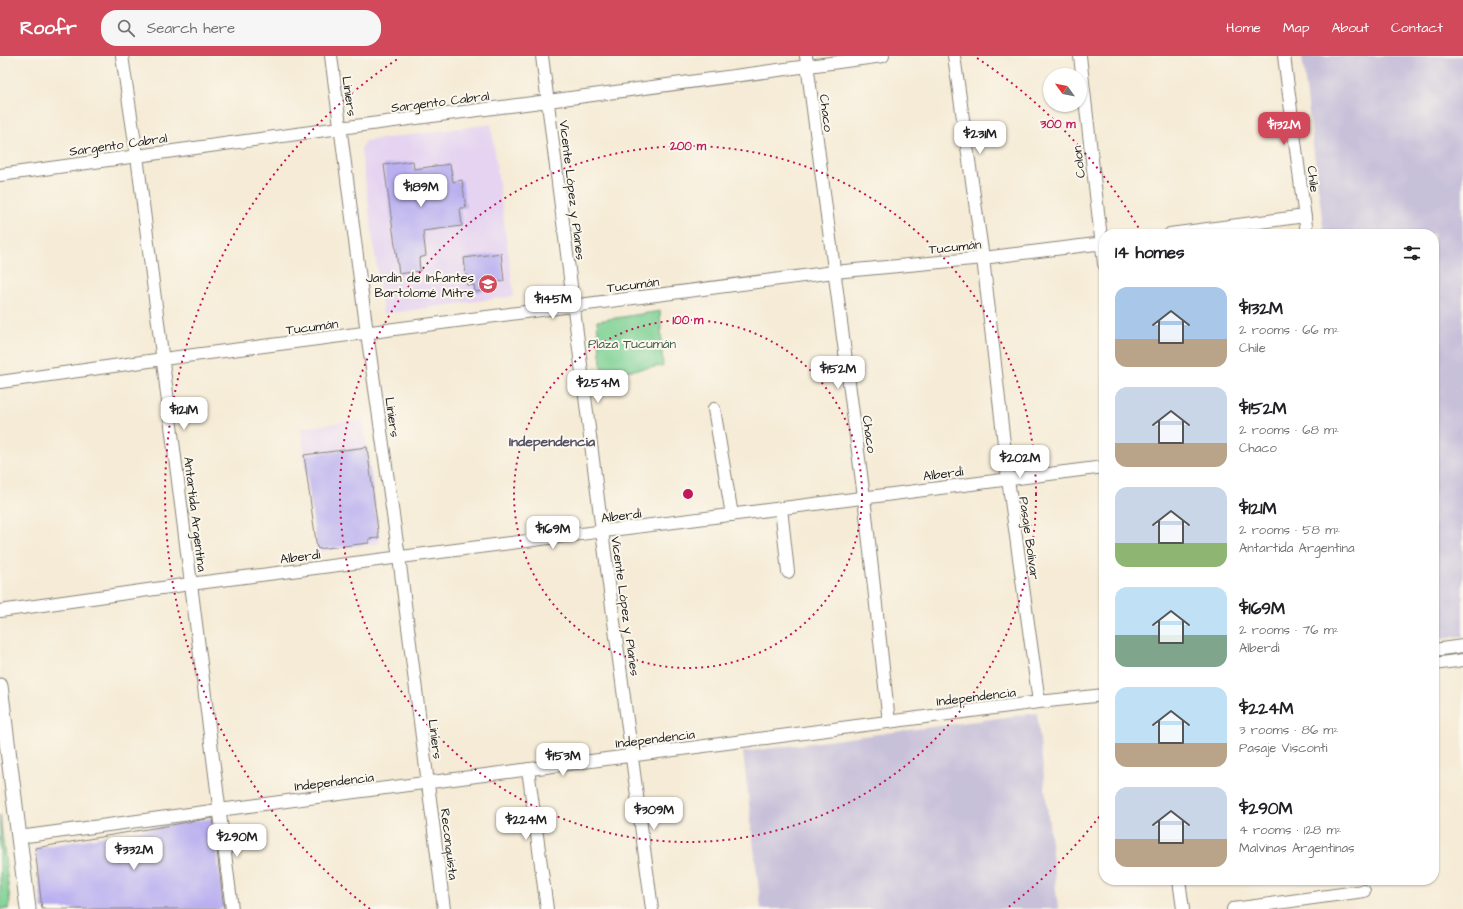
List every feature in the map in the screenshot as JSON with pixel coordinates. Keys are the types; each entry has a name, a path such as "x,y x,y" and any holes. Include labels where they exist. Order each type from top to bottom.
{"main road":[{"path":"0,686 4,748 20,837 28,909"}],"street":[{"name":"Antartida Argentina","path":"122,56 137,156 232,909"},
{"name":"Liniers","path":"331,56 428,782"},
{"name":"Vicente López y Planes","path":"542,56 602,531 652,909"},
{"name":"Sargento Cabral","path":"0,175 548,101 806,61 883,56"},
{"name":"Pasaje Bolivar","path":"954,56 983,258 1008,479 1040,702"},
{"name":"Colon","path":"1080,56 1101,229"},
{"name":"Chile","path":"1284,56 1306,229"},
{"name":"Chaco","path":"806,61 864,498 889,722"},
{"path":"1220,229 1305,216"},
{"name":"Tucumán","path":"0,382 163,359 834,272 983,258 1099,244"},
{"path":"714,409 732,515"},
{"name":"Alberdi","path":"0,611 190,584 1099,468"},
{"path":"781,508 788,572"},
{"path":"1439,649 1463,646"},
{"path":"1439,663 1463,660"},
{"name":"Independencia","path":"20,837 632,755 1099,696"},
{"path":"528,769 547,909"},
{"name":"Reconquista","path":"428,782 444,909"},
{"path":"1180,885 1183,909"},
{"path":"1233,909 1364,891"}],"shaded area":[{"path":"1302,56 1463,56 1463,636 1439,638 1439,229 1323,229"},
{"path":"491,124 514,296 383,314 361,149 365,141"},
{"path":"363,419 380,543 317,552 301,428"},
{"path":"1037,713 1058,909 761,909 743,752"}],"green space":[{"name":"Plaza Tucumán","path":"660,311 663,366 602,374 597,321"},
{"path":"0,815 10,901 8,909 0,909"}],"building":[{"path":"413,161 414,169 450,164 453,182 462,180 466,208 460,208 462,226 423,231 426,256 419,258 420,271 399,274 384,165"},
{"path":"501,253 504,281 496,282 496,289 475,292 474,285 467,285 464,258"},
{"path":"367,447 379,538 369,539 369,543 317,549 304,455"},
{"path":"213,818 224,909 42,909 35,848"}],"place":[{"name":"Jardín de Infantes Bartolomé Mitre","path":"488,284"}],"district":[{"name":"Independencia","path":"552,441"}]}
